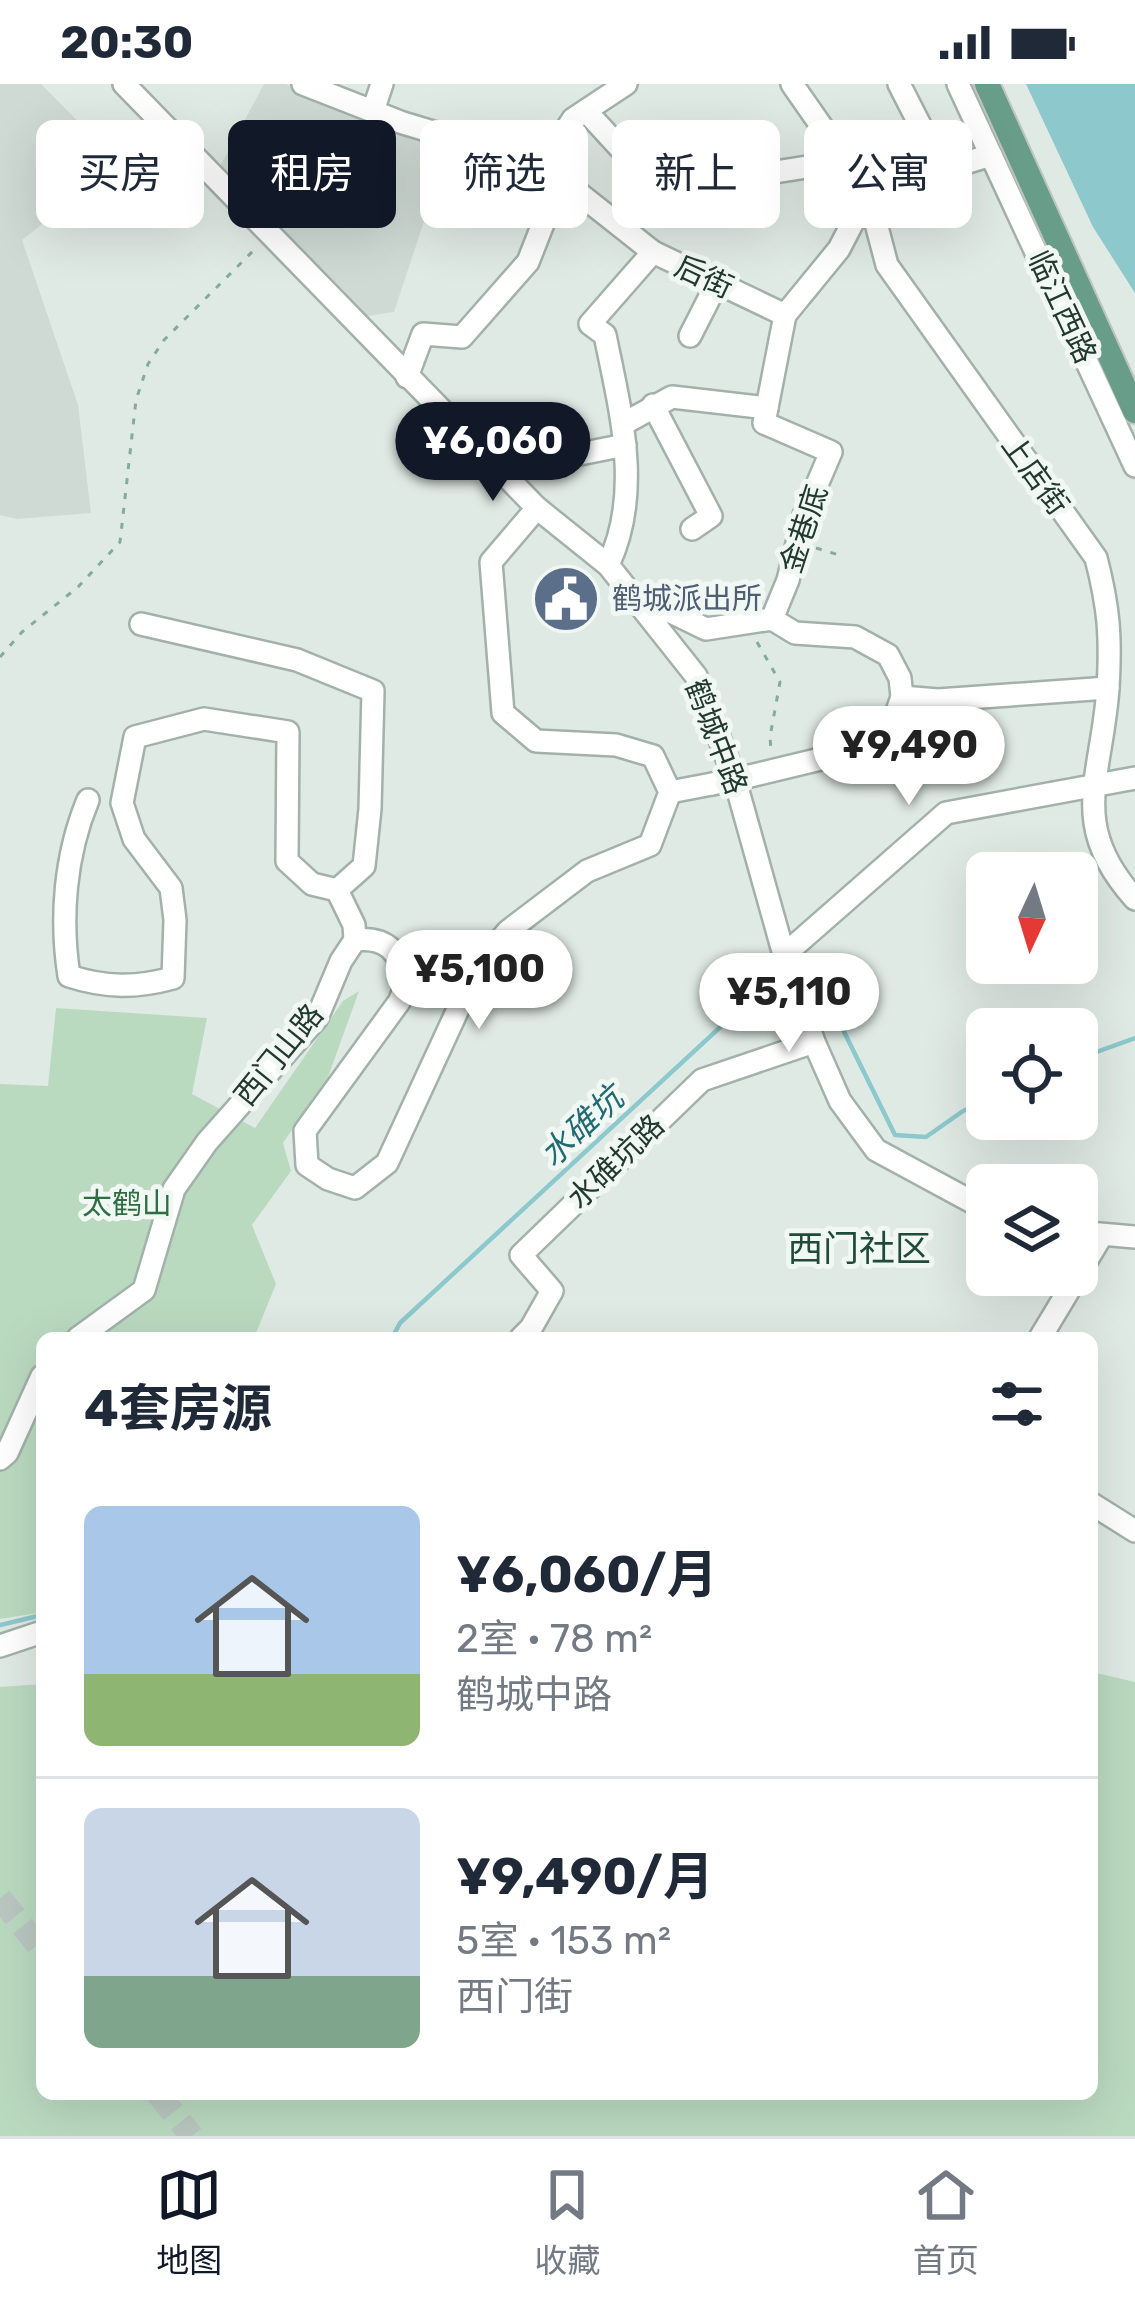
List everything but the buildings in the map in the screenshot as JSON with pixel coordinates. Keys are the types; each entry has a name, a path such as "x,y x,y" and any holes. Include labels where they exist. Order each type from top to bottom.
{"main road":[{"path":"987,84 1135,411"}],"street":[{"name":"后街","path":"303,84 420,127"},
{"path":"373,111 382,84"},
{"path":"573,120 626,84"},
{"name":"上店街","path":"792,84 817,120"},
{"path":"898,84 917,120"},
{"name":"临江西路","path":"958,84 1135,466"},
{"name":"鹤城中路","path":"136,88 268,236 499,470 537,508 608,565 696,676 735,780 789,969 840,1100 877,1150 966,1199"},
{"path":"586,110 620,148 775,172 804,167"},
{"path":"972,160 991,154"},
{"name":"后街","path":"588,200 653,253 785,315"},
{"path":"407,377 423,334 462,337 528,262 537,228"},
{"path":"499,470 624,435 653,405 672,398 766,409 785,315 839,249 850,228"},
{"name":"上店街","path":"877,228 887,265 1096,558 1110,612 1108,688 1091,804 1096,842 1115,878 1135,899"},
{"path":"608,565 617,547 624,505 624,435 605,335 590,324 653,253"},
{"path":"690,336 716,283"},
{"path":"653,405 711,516 692,529"},
{"name":"金巷底","path":"766,409 764,423 831,452 804,515 772,619"},
{"path":"537,508 490,562 503,713 536,741 616,745 653,756 670,792 858,750 895,717 902,697 901,678 888,655 855,637 795,633 772,619 706,629 667,610 652,619"},
{"path":"141,623 297,660 373,691 364,866 337,890"},
{"path":"902,697 938,700 1108,688"},
{"path":"88,800 75,831 62,934 70,976 92,984 138,988 173,978 176,920 171,888 134,839 122,803 135,737 204,719 288,732 287,861 312,884 337,890"},
{"path":"789,969 946,813 1135,778"},
{"name":"西门山路","path":"86,1332 144,1290 174,1189 207,1142 317,1018 356,940 382,940 400,955 409,981 399,1002 305,1131 307,1165 355,1188 387,1163 478,966 508,931 587,872 650,845 670,792"},
{"path":"337,890 356,940"},
{"name":"水碓坑路","path":"527,1332 552,1291 521,1255 702,1079 814,1042"},
{"path":"1045,1332 1135,1215"},
{"path":"0,1459 7,1454 36,1389"},
{"path":"1098,1508 1135,1531"},
{"path":"0,1646 36,1634"}],"path":[{"path":"0,657 120,542 136,400 148,364 164,340 268,236"},
{"path":"797,542 839,555"},
{"path":"744,626 769,656 781,682 770,737 772,770"}],"shaded area":[{"path":"0,84 41,84 77,120 36,120 37,228 22,240 78,405 91,513 17,519 0,515"},
{"path":"264,84 286,84 364,120 245,120"},
{"path":"396,130 420,137 422,228 394,312 359,317 272,228 396,228"},
{"path":"228,151 228,183 217,172"}],"green space":[{"name":"太鹤山","path":"359,991 327,1080 283,1143 291,1171 252,1225 276,1284 256,1332 36,1332 36,1613 0,1619 0,1084 48,1086 56,1008 207,1018 192,1094 255,1128 343,1001"},
{"path":"1098,1673 1135,1682 1135,2136 0,2136 0,1687 36,1684 36,2100 1098,2100"}],"water":[{"path":"1026,84 1135,84 1135,293 1093,227"}],"waterway":[{"name":"水碓坑","path":"796,975 812,967 895,1135 926,1137 966,1110"},
{"name":"水碓坑","path":"395,1332 755,995 785,980"},
{"name":"水碓坑","path":"1098,1051 1135,1038"},
{"name":"水碓坑","path":"0,1625 36,1616"}],"tunnel":[{"path":"0,1898 36,1943"},
{"path":"163,2100 192,2136"}],"place":[{"name":"鹤城派出所","path":"566,599"}],"district":[{"name":"西门社区","path":"859,1248"}]}
